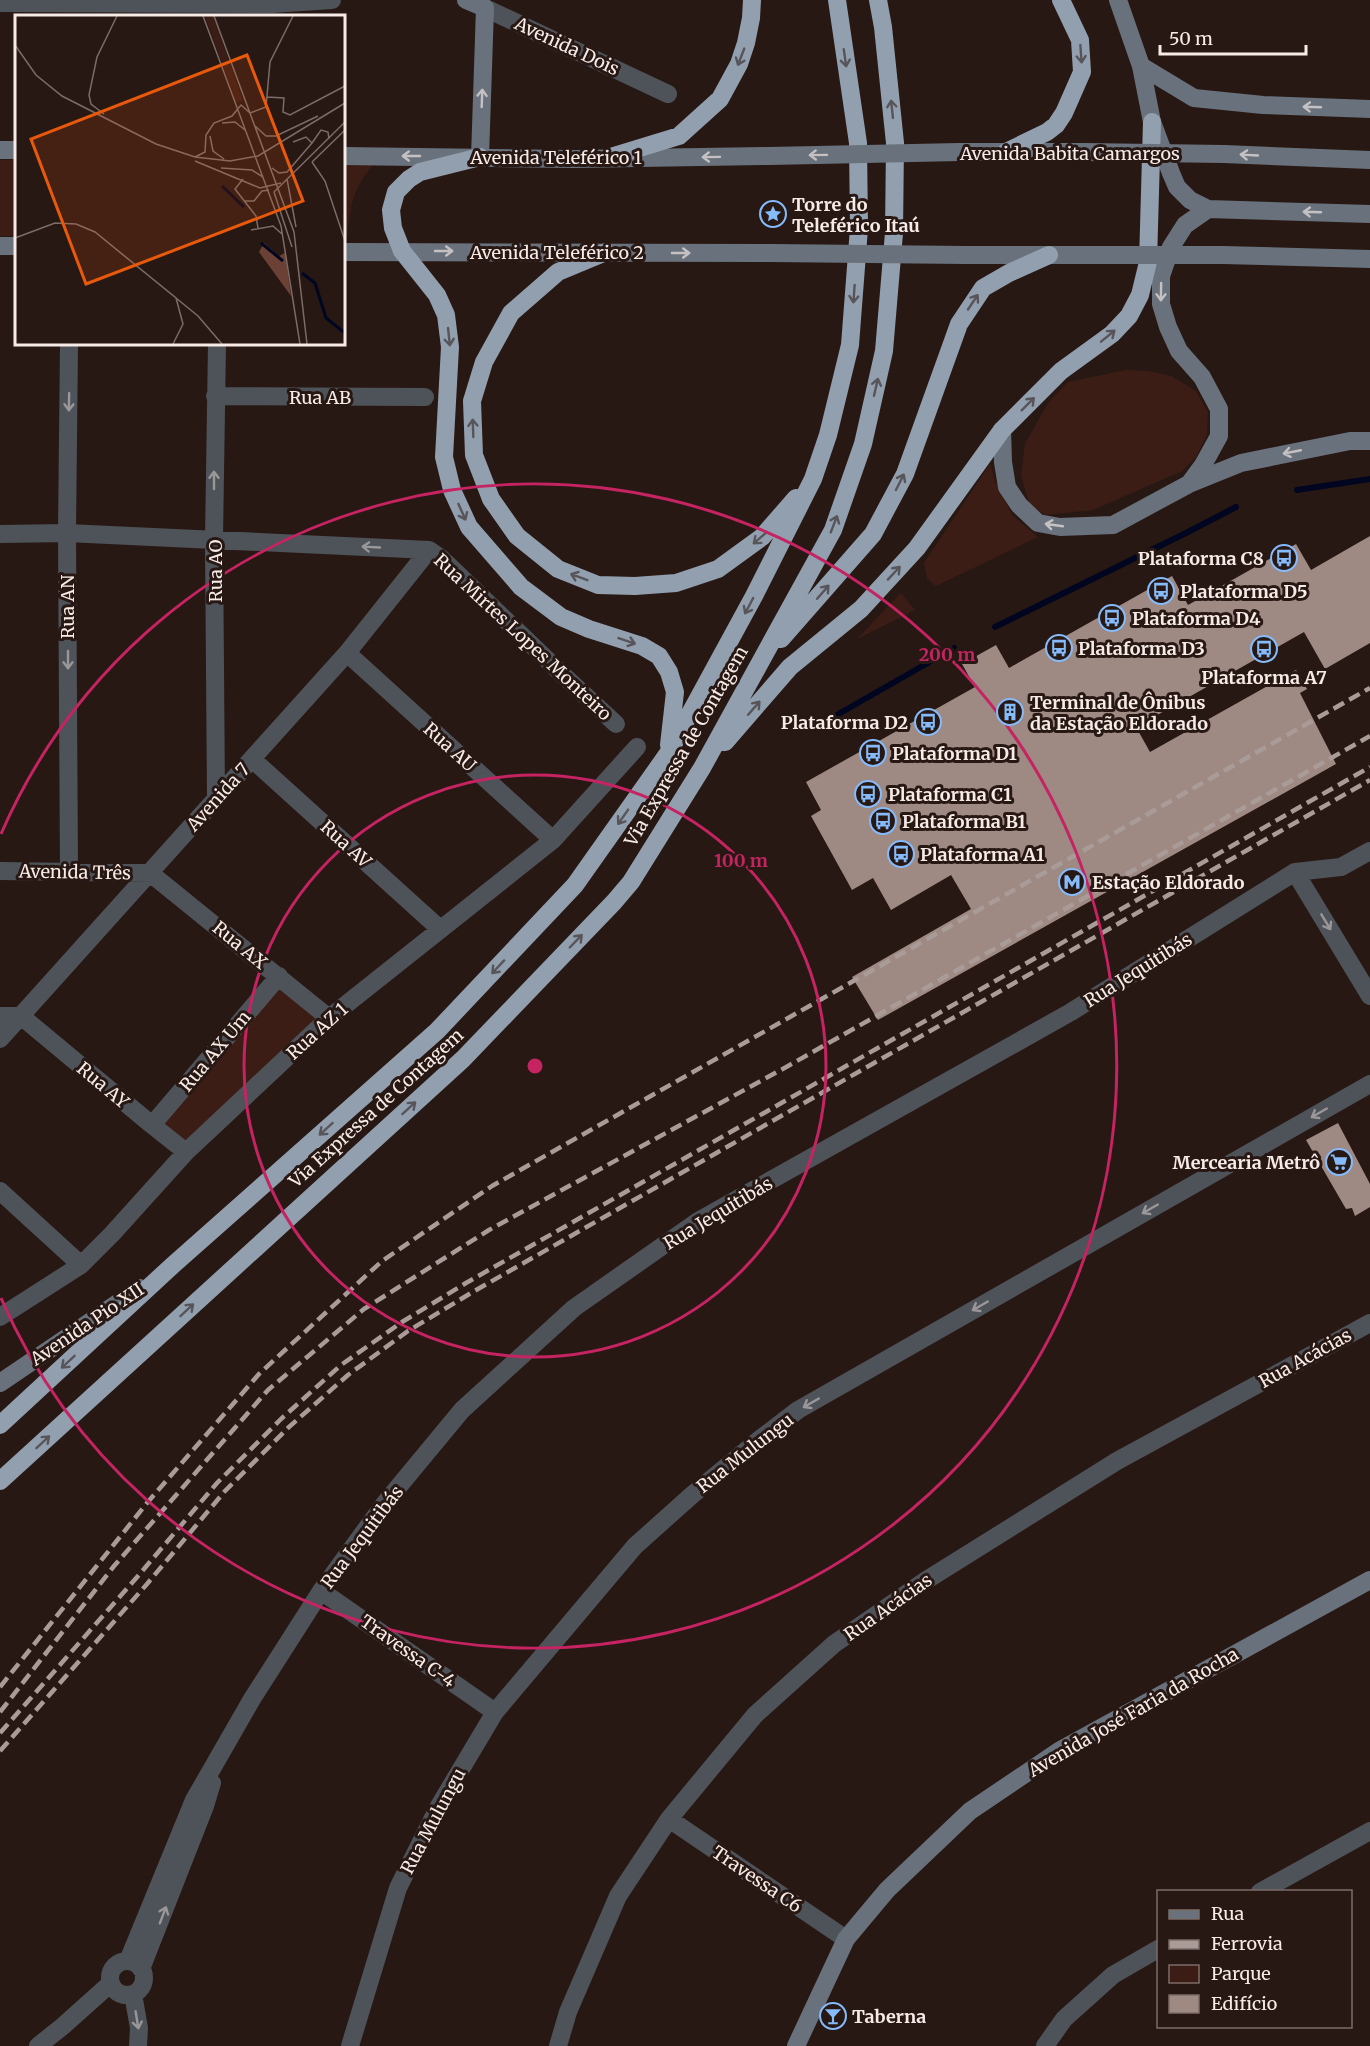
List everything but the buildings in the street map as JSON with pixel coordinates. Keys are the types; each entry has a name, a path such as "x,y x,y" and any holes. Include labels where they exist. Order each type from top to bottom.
{"highway":[{"path":"607,158 679,136 720,99 739,64 746,43 752,18 752,0"},
{"name":"Via Expressa de Contagem","path":"0,1425 173,1265 437,1031 575,885 669,752 754,596 813,478 828,435 850,345 859,228 858,143 837,0"},
{"name":"Via Expressa de Contagem","path":"0,1481 463,1059 625,888 702,768 833,530 863,444 884,351 894,233 895,143 878,0"},
{"path":"1006,152 1047,132 1056,125 1064,113 1082,72 1080,40 1060,0"},
{"path":"702,768 790,667 861,609 917,549 1002,430 1061,371 1112,334 1129,316 1140,295 1148,262 1152,122"},
{"path":"480,157 420,172 396,192 391,210 393,228 402,251 437,295 446,315 450,347 444,457 452,490 469,527 521,587 561,616 589,629 642,646 659,656 669,672 675,692 669,752"},
{"path":"606,252 558,272 511,313 484,362 472,401 474,455 491,500 517,536 558,569 598,585 635,586 676,583 718,569 762,537 813,478"},
{"path":"757,667 873,534 905,474 959,324 983,288 1049,255"}],"main road":[{"name":"Avenida Dois","path":"466,0 485,8"},
{"path":"1118,0 1142,66 1152,122 1177,187 1190,200 1208,209 1370,214"},
{"path":"480,157 485,8"},
{"path":"1142,66 1194,98 1263,105 1370,109"},
{"name":"Avenida Babita Camargos","path":"769,156 1083,152 1224,154 1370,160"},
{"name":"Avenida Teleférico 1","path":"345,156 575,159 769,156"},
{"path":"1189,484 1203,465 1219,436 1219,409 1202,377 1179,351 1171,335 1161,304 1161,276 1171,248 1185,225 1208,209"},
{"name":"Avenida Teleférico 2","path":"345,252 1049,255"},
{"path":"1049,255 1223,255 1370,259"},
{"path":"1343,259 1370,267"},
{"path":"1350,441 1370,427"},
{"path":"1002,430 1003,462 1007,487 1019,506 1038,523 1060,527 1113,525 1189,484 1241,463 1350,441 1370,441"},
{"name":"Avenida Pio XII","path":"0,1383 173,1265"},
{"name":"Avenida José Faria da Rocha","path":"796,2046 846,1939 886,1890 970,1811 1059,1751 1370,1580"}],"street":[{"path":"0,3 24,10 332,0"},
{"name":"Avenida Dois","path":"485,8 668,94"},
{"name":"Rua AN","path":"69,345 67,533 69,870"},
{"name":"Rua AO","path":"216,799 214,539 217,345"},
{"name":"Rua AB","path":"215,396 425,397"},
{"path":"0,534 67,533 429,550"},
{"name":"Avenida 7","path":"0,1040 348,653 429,550"},
{"name":"Rua Mirtes Lopes Monteiro","path":"429,550 442,559 616,724"},
{"name":"Rua AU","path":"348,653 553,840"},
{"name":"Rua AZ 1","path":"0,1317 81,1265 186,1152 329,1018 553,840 637,747"},
{"name":"Rua AV","path":"252,759 440,929"},
{"name":"Rua Jequitibás","path":"135,1965 205,1806 219,1759 252,1699 321,1591 385,1503 462,1410 574,1308 698,1221 1071,1012 1295,872 1341,867 1370,850"},
{"name":"Avenida Três","path":"0,871 69,870 150,873"},
{"path":"1295,872 1370,996"},
{"name":"Rua AX","path":"150,873 329,1018"},
{"name":"Rua AX Um","path":"152,1125 279,976"},
{"path":"0,1016 21,1016"},
{"name":"Rua AY","path":"21,1016 186,1152"},
{"name":"Rua Mulungu","path":"350,2046 398,1888 439,1806 495,1712 635,1546 692,1495 798,1410 1370,1084"},
{"path":"0,1191 81,1265"},
{"name":"Rua Acácias","path":"558,2046 568,2012 618,1896 669,1820 755,1715 834,1644 925,1581 1117,1461 1370,1323"},
{"name":"Travessa C-4","path":"321,1591 495,1712"},
{"name":"Travessa C6","path":"669,1820 846,1939"},
{"path":"1264,1890 1370,1831"},
{"path":"1045,2046 1065,2019 1113,1975 1157,1950"},
{"path":"38,2046 63,2026 120,1990 139,1990 144,1976 135,1965 118,1964 111,1972 120,1990 139,2028 138,2046"}],"green space":[{"path":"0,160 15,160 15,236 0,236"},
{"path":"345,161 376,161 357,189 347,238 345,238"},
{"path":"1126,370 1148,371 1171,376 1196,391 1208,412 1207,435 1196,457 1182,471 1093,510 1045,515 1029,503 1021,475 1025,444 1048,403 1068,382"},
{"path":"990,464 995,481 1012,515 1038,537 936,586 927,578 924,563"},
{"path":"901,593 915,610 857,639"},
{"path":"279,978 328,1018 183,1149 153,1125"}],"waterway":[{"path":"1297,490 1370,479"},
{"path":"995,627 1236,507"},
{"path":"821,724 954,648"}],"railway":[{"path":"0,1687 147,1503 259,1374 382,1261 492,1186 1370,688"},
{"path":"0,1712 114,1566 268,1390 364,1309 489,1230 788,1066 1370,736"},
{"path":"0,1733 217,1483 281,1419 341,1365 402,1322 466,1283 1370,767"},
{"path":"0,1751 147,1584 225,1491 289,1427 348,1375 408,1331 1370,780"}],"place":[{"name":"Torre do Teleférico Itaú","path":"773,214"},
{"name":"Plataforma C8","path":"1284,558"},
{"name":"Plataforma D5","path":"1161,591"},
{"name":"Plataforma D4","path":"1112,618"},
{"name":"Plataforma D3","path":"1059,648"},
{"name":"Plataforma A7","path":"1264,649"},
{"name":"Terminal de Ônibus da Estação Eldorado","path":"1010,712"},
{"name":"Plataforma D2","path":"928,722"},
{"name":"Plataforma D1","path":"873,753"},
{"name":"Plataforma C1","path":"868,794"},
{"name":"Plataforma B1","path":"883,821"},
{"name":"Plataforma A1","path":"901,854"},
{"name":"Estação Eldorado","path":"1072,882"},
{"name":"Mercearia Metrô","path":"1339,1162"},
{"name":"Taberna","path":"833,2016"}]}
